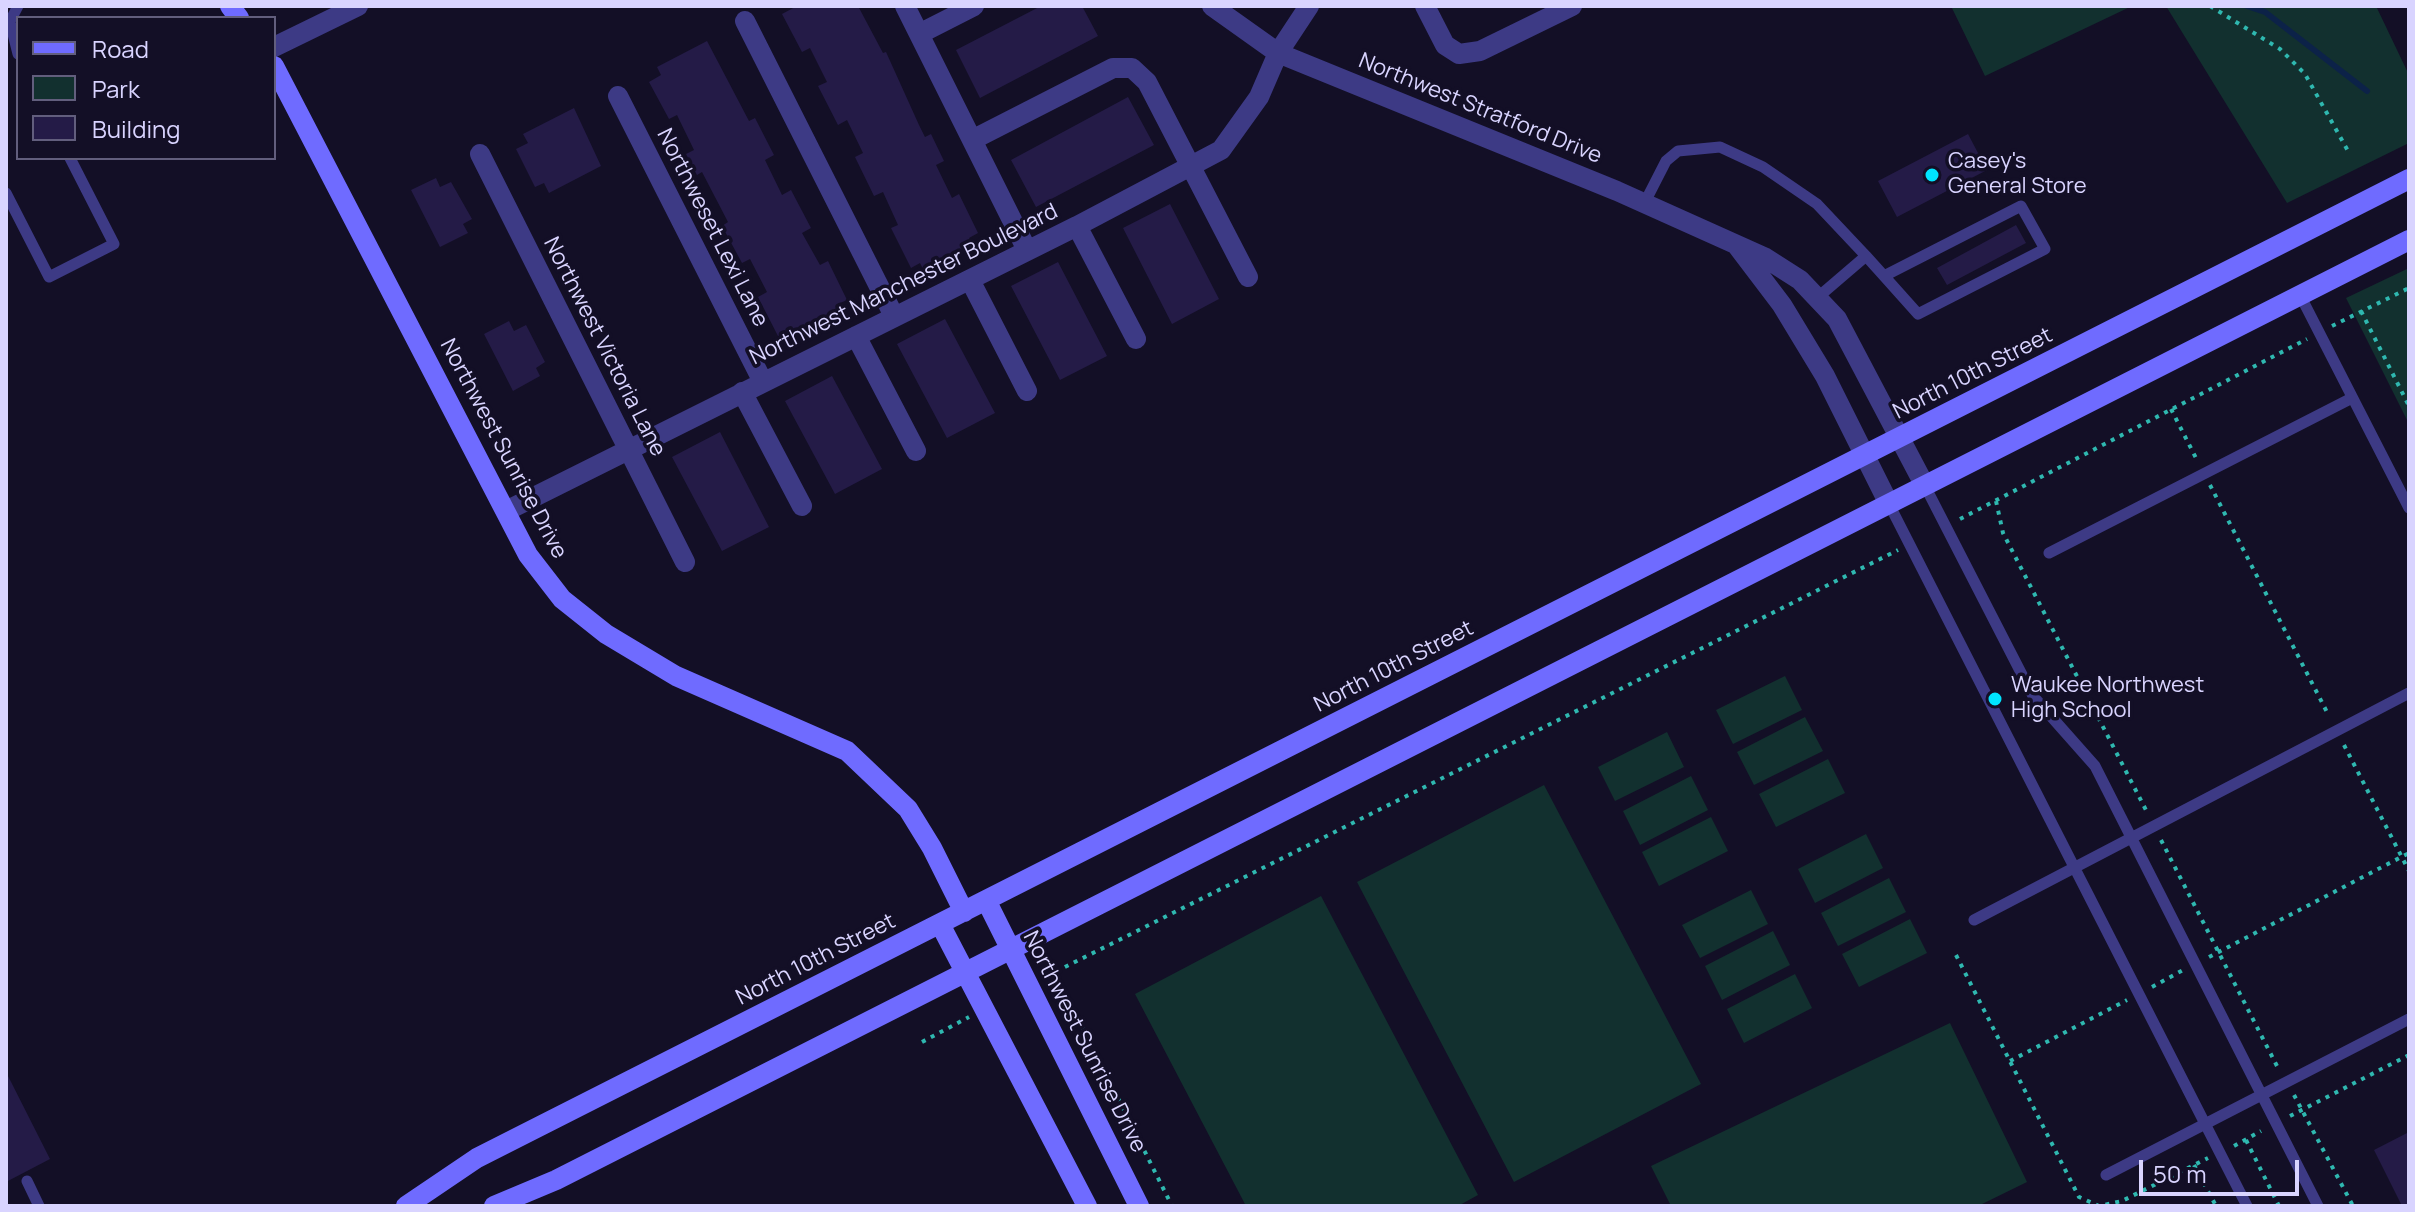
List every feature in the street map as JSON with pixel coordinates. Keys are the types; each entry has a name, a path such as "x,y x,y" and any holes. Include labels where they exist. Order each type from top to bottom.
{"main road":[{"name":"Northwest Sunrise Drive","path":"276,70 528,555 562,599 606,634 676,676 847,751 908,809 932,848 964,912"},
{"name":"North 10th Street","path":"406,1206 477,1158 2409,179"},
{"path":"494,1206 556,1180 2409,240"},
{"name":"Northwest Sunrise Drive","path":"986,900 1139,1206"},
{"path":"940,924 1087,1206"}],"street":[{"path":"276,46 358,6"},
{"path":"905,6 1027,250"},
{"path":"919,34 974,6"},
{"name":"Northwest Stratford Drive","path":"1212,6 1278,53 1644,204 1764,257 1800,280 1837,319 1925,486"},
{"name":"Northwest Manchester Boulevard","path":"506,511 1077,226 1221,150 1259,97 1278,53 1309,6"},
{"path":"1425,6 1445,45 1459,54 1480,51 1572,6"},
{"path":"745,21 894,316"},
{"path":"974,139 1113,68 1132,68 1147,82 1248,277"},
{"name":"Northweset Lexi Lane","path":"618,96 763,382"},
{"name":"Northwest Victoria Lane","path":"480,154 685,562"},
{"path":"1077,226 1136,339"},
{"name":"Northwest Stratford Drive","path":"1738,247 1796,328 1889,504"},
{"path":"970,280 1027,391"},
{"path":"856,336 916,451"},
{"path":"742,392 802,506"}],"lane":[{"path":"16,48 8,25 18,6"},
{"path":"1644,204 1666,161 1678,151 1700,146 1720,147 1763,167 1817,204 1918,314 2045,249 2021,206 1884,276"},
{"path":"6,193 49,277 114,244 71,160"},
{"path":"1817,298 1866,256"},
{"path":"2300,295 2409,508"},
{"path":"2049,553 2352,398"},
{"path":"1925,486 2033,696 2095,766 2318,1206"},
{"path":"1889,504 2247,1206"},
{"path":"1974,920 2409,693"},
{"path":"2106,1175 2409,1019"},
{"path":"27,1181 39,1206"}],"path":[{"path":"2210,6 2280,49 2305,74 2348,151"},
{"path":"1946,526 2409,288"},
{"path":"2361,311 2409,406"},
{"path":"2171,409 2409,871"},
{"path":"1996,501 2003,533 2285,1082 2353,1206"},
{"path":"1172,1206 1055,972 1909,545"},
{"path":"1956,955 2079,1197 2099,1206 2122,1201 2409,1055"},
{"path":"2246,1140 2279,1206"},
{"path":"2194,1165 2216,1206"}],"green space":[{"path":"1951,6 2132,6 1985,76"},
{"path":"2166,6 2376,6 2409,75 2409,143 2287,203"},
{"path":"2409,268 2409,424 2346,298"},
{"path":"1785,676 1802,710 1733,744 1716,710"},
{"path":"1805,717 1823,751 1754,785 1737,752"},
{"path":"1667,732 1684,767 1615,801 1598,767"},
{"path":"1828,759 1845,793 1776,827 1759,794"},
{"path":"1691,776 1708,810 1640,845 1623,811"},
{"path":"1544,785 1701,1084 1514,1182 1357,882"},
{"path":"1711,817 1728,851 1659,886 1642,852"},
{"path":"1866,834 1883,868 1815,903 1798,869"},
{"path":"1889,878 1906,912 1838,946 1821,913"},
{"path":"1751,890 1768,924 1700,958 1682,925"},
{"path":"1321,896 1478,1195 1458,1206 1246,1206 1135,994"},
{"path":"1910,919 1927,953 1859,987 1842,954"},
{"path":"1773,931 1790,965 1722,1000 1705,966"},
{"path":"1795,974 1812,1008 1744,1043 1727,1009"},
{"path":"1950,1023 2027,1182 1978,1206 1671,1206 1651,1166"}],"building":[{"path":"797,6 858,6 883,53 886,52 925,137 931,134 944,161 936,165 952,198 959,194 978,233 969,238 974,247 924,271 920,263 911,268 891,228 898,225 883,192 874,196 855,157 863,153 847,120 838,125 818,86 827,82 810,48 802,52 782,14"},
{"path":"1041,6 1082,6 1098,36 980,98 956,50"},
{"path":"707,41 749,121 755,118 774,155 765,160 782,195 791,190 811,228 802,233 820,265 828,261 847,300 838,304 843,313 791,339 787,331 778,336 758,297 767,292 750,259 742,263 722,226 728,222 702,172 697,175 686,154 694,150 677,115 669,119 649,82 661,75 657,67"},
{"path":"1128,97 1154,145 1036,207 1011,160"},
{"path":"574,108 601,166 549,193 544,183 535,187 516,149 528,143 523,134"},
{"name":"Casey's General Store","path":"1968,134 1987,170 1897,217 1878,181"},
{"path":"436,178 440,187 451,182 472,219 463,224 468,233 440,247 411,190"},
{"path":"1170,204 1219,299 1172,324 1123,228"},
{"name":"Casey's General Store","path":"2016,225 2026,243 1947,285 1937,268"},
{"path":"1058,262 1107,356 1060,380 1011,286"},
{"path":"945,319 995,413 947,438 897,344"},
{"path":"509,321 514,331 526,325 545,362 536,368 540,376 513,391 484,334"},
{"path":"832,376 882,469 835,494 785,401"},
{"path":"720,432 769,527 722,551 672,457"},
{"path":"6,1072 50,1159 6,1182"},
{"path":"2409,1132 2409,1206 2402,1206 2374,1150"}],"waterway":[{"path":"2247,6 2265,12 2367,91"}],"place":[{"name":"Casey's General Store","path":"1932,175"},
{"name":"Waukee Northwest High School","path":"1995,699"}]}
